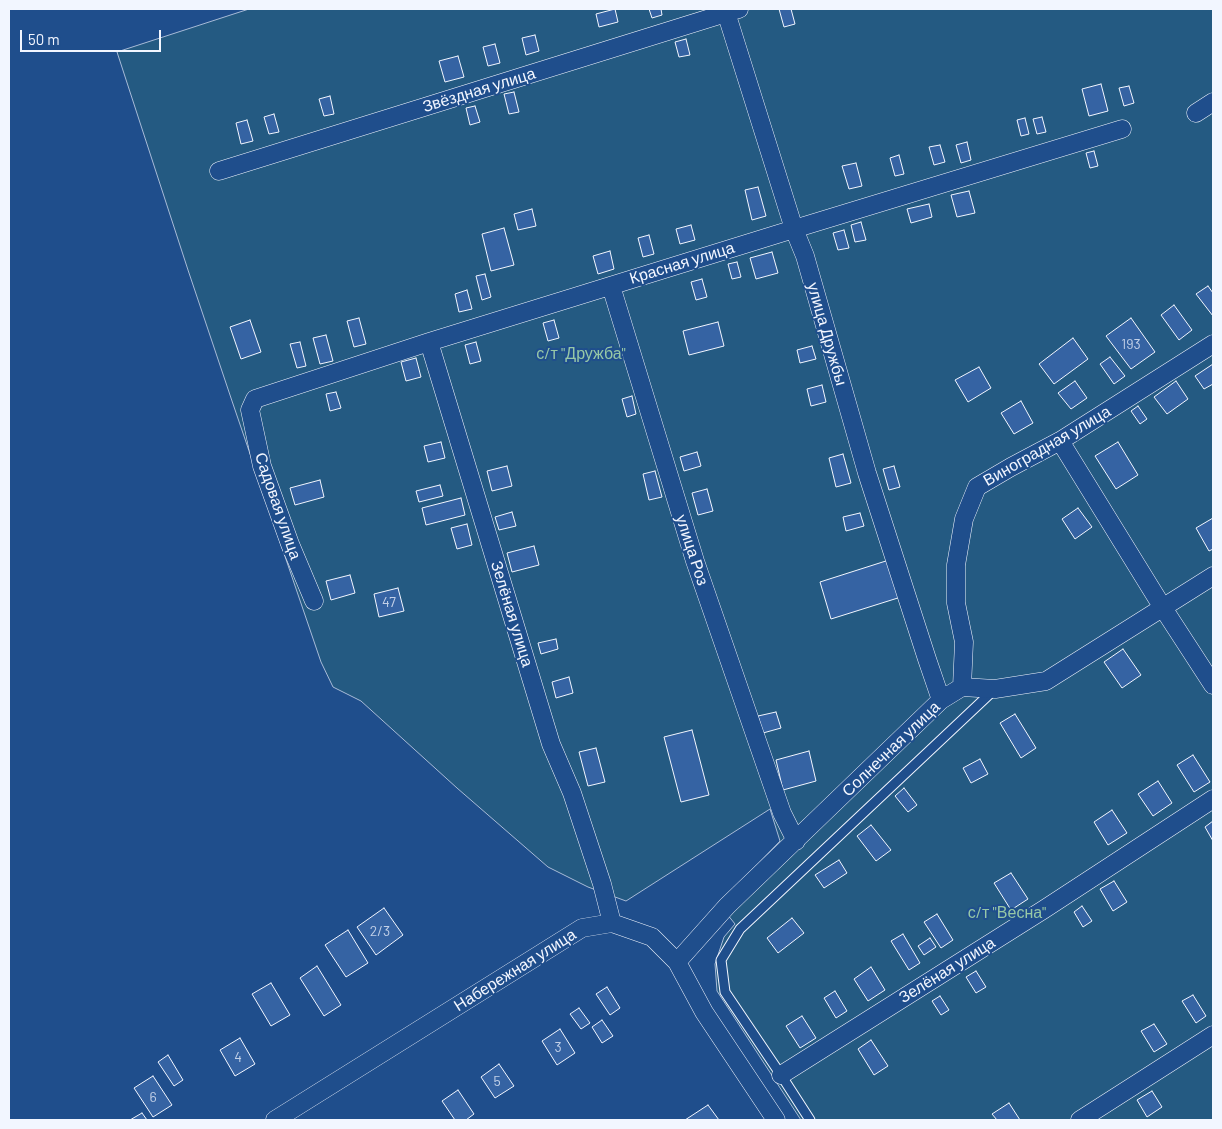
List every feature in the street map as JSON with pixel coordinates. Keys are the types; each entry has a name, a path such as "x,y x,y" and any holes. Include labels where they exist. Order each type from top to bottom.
{"street":[{"name":"Звёздная улица","path":"219,171 730,10"},
{"name":"улица Дружбы","path":"730,10 794,229 805,256 867,473 941,700"},
{"path":"1196,113 1213,102"},
{"name":"Красная улица","path":"250,410 255,399 429,342 1122,129"},
{"name":"улица Роз","path":"611,286 694,562 782,812 796,841"},
{"name":"Зелёная улица","path":"429,342 551,744 572,793 602,884 612,923"},
{"name":"Виноградная улица","path":"962,687 964,642 956,603 956,565 964,519 977,487 1060,441 1213,344"},
{"name":"Садовая улица","path":"250,410 262,466 290,544 314,600"},
{"path":"1060,441 1213,685"},
{"path":"962,687 995,689 1046,681 1213,576"},
{"name":"Солнечная улица","path":"676,962 727,906 941,700 962,687"},
{"name":"Зелёная улица","path":"781,1075 1043,910 1213,798"},
{"name":"Набережная улица","path":"275,1120 582,928 612,923 652,937 676,962 704,1012 776,1120"},
{"path":"1080,1120 1213,1035"}],"lane":[{"path":"810,1120 724,992 721,960 740,929 995,689"}],"green space":[{"name":"с/т \"Дружба\"","path":"249,9 1213,9 1213,1120 801,1120 717,991 715,964 724,937 735,924 719,904 780,841 770,809 626,901 588,887 548,867 361,701 333,687 321,662 232,401 117,52"}],"building":[{"path":"615,9 618,22 599,27 596,14"},
{"path":"649,9 661,9 662,15 652,18"},
{"path":"779,9 791,9 795,24 784,27"},
{"path":"535,35 539,51 526,55 522,38"},
{"path":"686,39 690,55 679,57 675,42"},
{"path":"495,44 500,63 488,66 483,47"},
{"path":"458,56 464,77 445,82 439,61"},
{"path":"1101,84 1108,111 1089,116 1082,89"},
{"path":"1129,86 1134,103 1124,106 1119,88"},
{"path":"514,92 519,112 509,114 504,94"},
{"path":"330,96 334,114 324,116 319,99"},
{"path":"475,106 480,122 470,125 466,108"},
{"path":"274,114 279,132 269,134 264,117"},
{"path":"1042,117 1046,132 1037,134 1033,119"},
{"path":"1025,118 1029,134 1021,136 1017,120"},
{"path":"247,120 253,141 241,144 236,123"},
{"path":"967,142 971,160 961,163 956,145"},
{"path":"940,145 945,162 934,165 929,147"},
{"path":"1094,151 1098,166 1090,168 1086,153"},
{"path":"899,155 904,174 895,176 890,158"},
{"path":"856,163 862,186 849,189 842,166"},
{"path":"758,187 766,216 752,220 745,190"},
{"path":"969,191 975,213 957,217 951,195"},
{"path":"929,204 932,217 911,223 907,209"},
{"path":"532,209 536,226 518,230 514,214"},
{"path":"861,222 866,240 855,242 851,225"},
{"path":"691,225 695,240 680,244 676,229"},
{"path":"504,228 514,265 491,271 482,234"},
{"path":"844,230 849,248 838,250 833,233"},
{"path":"649,235 654,254 643,257 638,238"},
{"path":"610,251 614,269 598,274 593,256"},
{"path":"772,252 778,273 756,279 750,258"},
{"path":"737,262 741,277 732,279 728,264"},
{"path":"485,274 491,297 482,300 476,276"},
{"path":"702,279 707,297 696,300 691,282"},
{"path":"1208,286 1213,293 1213,316 1196,294"},
{"path":"467,290 472,309 459,312 455,294"},
{"path":"1174,305 1192,330 1179,340 1161,315"},
{"path":"359,318 366,344 354,347 347,321"},
{"path":"1131,318 1155,352 1131,369 1106,336"},
{"path":"250,320 261,352 241,359 230,327"},
{"path":"554,320 559,338 548,341 543,323"},
{"path":"718,322 724,346 689,355 683,331"},
{"path":"326,335 333,361 320,364 313,338"},
{"path":"1073,338 1088,359 1054,384 1039,364"},
{"path":"300,342 306,366 297,368 290,344"},
{"path":"476,342 481,361 470,364 465,345"},
{"path":"812,346 816,359 800,363 797,350"},
{"path":"1110,357 1125,376 1114,384 1100,364"},
{"path":"416,358 421,377 406,381 401,362"},
{"path":"1213,364 1213,384 1204,389 1195,376"},
{"path":"979,367 991,388 968,402 955,380"},
{"path":"1075,381 1087,398 1071,409 1058,393"},
{"path":"1176,381 1188,399 1167,414 1154,397"},
{"path":"822,385 826,402 811,406 807,389"},
{"path":"336,392 341,408 330,411 326,394"},
{"path":"632,396 636,414 627,417 622,399"},
{"path":"1021,401 1033,423 1014,434 1001,413"},
{"path":"1138,406 1147,419 1140,424 1131,411"},
{"path":"441,442 445,458 428,462 424,446"},
{"path":"1118,442 1138,475 1116,489 1095,456"},
{"path":"697,452 701,466 684,471 680,457"},
{"path":"843,454 851,483 836,487 829,458"},
{"path":"507,466 512,486 492,491 487,471"},
{"path":"894,466 900,487 889,490 883,469"},
{"path":"655,471 662,497 649,500 643,474"},
{"path":"320,480 324,497 295,505 290,488"},
{"path":"440,485 443,496 419,502 416,491"},
{"path":"707,489 713,511 698,515 692,493"},
{"path":"461,498 465,515 426,525 422,508"},
{"path":"1078,508 1092,527 1075,539 1062,519"},
{"path":"512,512 516,526 499,530 495,517"},
{"path":"860,513 864,526 846,531 843,517"},
{"path":"1213,518 1213,549 1209,551 1196,528"},
{"path":"467,524 472,545 457,549 451,528"},
{"path":"534,546 539,565 512,572 507,553"},
{"path":"889,560 901,597 831,619 820,582"},
{"path":"350,575 355,593 331,600 326,581"},
{"path":"398,588 404,611 379,617 374,594"},
{"path":"556,639 558,649 541,654 538,643"},
{"path":"1123,649 1141,675 1122,688 1104,662"},
{"path":"569,677 573,693 556,698 552,682"},
{"path":"776,712 781,728 763,733 758,716"},
{"path":"1015,714 1036,748 1021,758 1000,723"},
{"path":"692,730 709,795 681,802 664,737"},
{"path":"596,748 605,782 588,786 579,752"},
{"path":"809,751 816,781 783,790 776,760"},
{"path":"1193,755 1210,782 1194,792 1177,765"},
{"path":"980,759 988,774 971,783 963,768"},
{"path":"1158,781 1172,803 1153,816 1138,794"},
{"path":"904,788 917,805 908,812 895,796"},
{"path":"1112,810 1127,833 1108,845 1094,822"},
{"path":"1213,821 1213,841 1205,827"},
{"path":"871,825 891,850 876,861 857,836"},
{"path":"839,860 847,873 824,888 815,875"},
{"path":"1011,873 1028,899 1011,910 994,883"},
{"path":"1114,881 1127,902 1113,911 1100,889"},
{"path":"1082,906 1092,921 1083,927 1074,912"},
{"path":"384,908 403,935 376,955 357,927"},
{"path":"937,914 953,940 941,948 924,922"},
{"path":"792,918 804,933 778,953 767,938"},
{"path":"348,930 368,963 346,977 325,945"},
{"path":"903,934 920,963 909,970 891,941"},
{"path":"930,938 936,947 924,955 918,946"},
{"path":"317,966 341,1005 324,1016 300,978"},
{"path":"871,967 885,990 868,1001 854,979"},
{"path":"976,971 986,987 976,993 966,977"},
{"path":"271,983 290,1015 271,1026 252,994"},
{"path":"607,987 620,1008 610,1015 596,994"},
{"path":"835,991 847,1011 836,1018 824,998"},
{"path":"1193,995 1206,1016 1196,1023 1182,1001"},
{"path":"940,996 949,1010 941,1015 932,1001"},
{"path":"579,1008 590,1023 581,1029 570,1014"},
{"path":"802,1016 816,1038 800,1048 786,1026"},
{"path":"602,1020 613,1036 602,1043 592,1027"},
{"path":"1154,1024 1167,1044 1154,1052 1141,1031"},
{"path":"560,1029 575,1053 557,1065 542,1041"},
{"path":"240,1038 255,1064 235,1076 220,1050"},
{"path":"871,1040 888,1066 874,1075 858,1049"},
{"path":"168,1055 183,1080 174,1086 158,1062"},
{"path":"499,1064 514,1086 495,1098 481,1077"},
{"path":"153,1076 172,1105 153,1117 134,1088"},
{"path":"458,1090 474,1114 466,1120 455,1120 442,1101"},
{"path":"1152,1091 1162,1107 1147,1117 1137,1100"},
{"path":"1009,1103 1020,1120 997,1120 992,1114"},
{"path":"708,1105 719,1120 685,1120"},
{"path":"142,1113 147,1120 130,1120"}],"park label":[{"name":"с/т \"Весна\"","path":"1007,913"}]}
